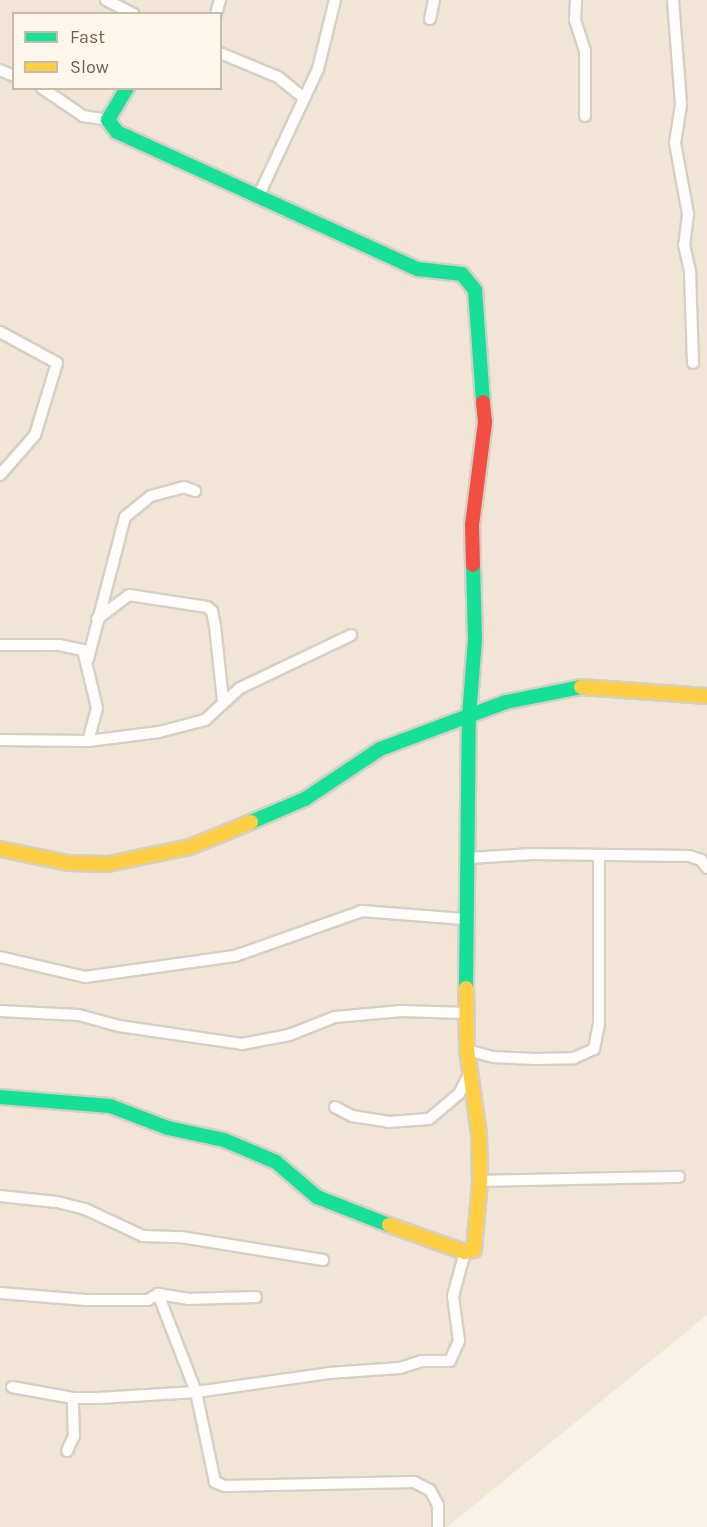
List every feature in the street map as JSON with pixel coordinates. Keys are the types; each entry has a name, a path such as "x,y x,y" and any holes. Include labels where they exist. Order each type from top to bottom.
{"street":[{"path":"106,0 130,12"},
{"path":"258,196 323,53 335,0"},
{"path":"430,19 434,0"},
{"path":"576,0 575,21 585,51 585,116"},
{"path":"673,0 676,78 681,105 675,143 688,214 684,245 690,272 693,363"},
{"path":"222,54 278,77 304,98"},
{"path":"0,1097 110,1106 168,1128 224,1140 276,1162 317,1197 465,1252 471,1252 476,1244 480,1181 477,1115 467,1050 464,919 470,858 468,716 475,640 472,525 485,422 475,290 462,274 418,269 126,137 108,120 83,116 45,90"},
{"path":"108,120 126,90"},
{"path":"0,332 57,363 35,435 0,476"},
{"path":"88,659 125,517 151,496 184,487 195,491"},
{"path":"97,619 129,595 207,607 212,611 215,625 223,701"},
{"path":"0,740 88,741 159,732 205,720 223,701 240,688 351,635"},
{"path":"0,645 74,646 83,650 88,659 97,718 88,741"},
{"path":"0,849 37,859 108,864 190,846 305,799 380,749 506,702 573,687 707,696"},
{"path":"470,858 532,854 599,857 689,856 705,862"},
{"path":"467,1050 494,1057 535,1059 574,1058 594,1049 599,1024 599,857"},
{"path":"0,957 85,977 235,956 362,911 464,919"},
{"path":"0,1011 79,1015 119,1026 242,1044 289,1035 335,1017 402,1011 466,1013"},
{"path":"335,1107 351,1116 388,1122 429,1119 459,1094 469,1074"},
{"path":"480,1181 680,1177"},
{"path":"0,1196 57,1202 86,1209 143,1236 181,1237 323,1260"},
{"path":"12,1387 73,1398 196,1392 329,1373 400,1368 421,1361 450,1361 459,1341 453,1296 465,1252"},
{"path":"0,1293 86,1300 148,1300 158,1294 188,1299 256,1297"},
{"path":"158,1294 196,1392 210,1471 218,1485 414,1482 430,1490 438,1505 438,1527"},
{"path":"67,1451 74,1436 73,1398"}],"shaded area":[{"path":"0,0 707,0 707,1315 447,1527 0,1527"}],"traffic: fast":[{"path":"126,90 108,120 117,132 418,269 462,274 475,290 483,402"},
{"path":"466,988 469,716 475,640 473,565"},
{"path":"251,822 305,799 380,749 506,702 581,687"},
{"path":"0,1097 110,1106 168,1128 224,1140 276,1162 317,1197 389,1225"}],"traffic: slow":[{"path":"581,687 707,696"},
{"path":"0,849 68,863 108,864 190,847 251,822"},
{"path":"389,1225 465,1252 474,1250 480,1181 479,1134 467,1050 466,988"}],"traffic: jam":[{"path":"473,565 472,525 485,422 483,402"}]}
